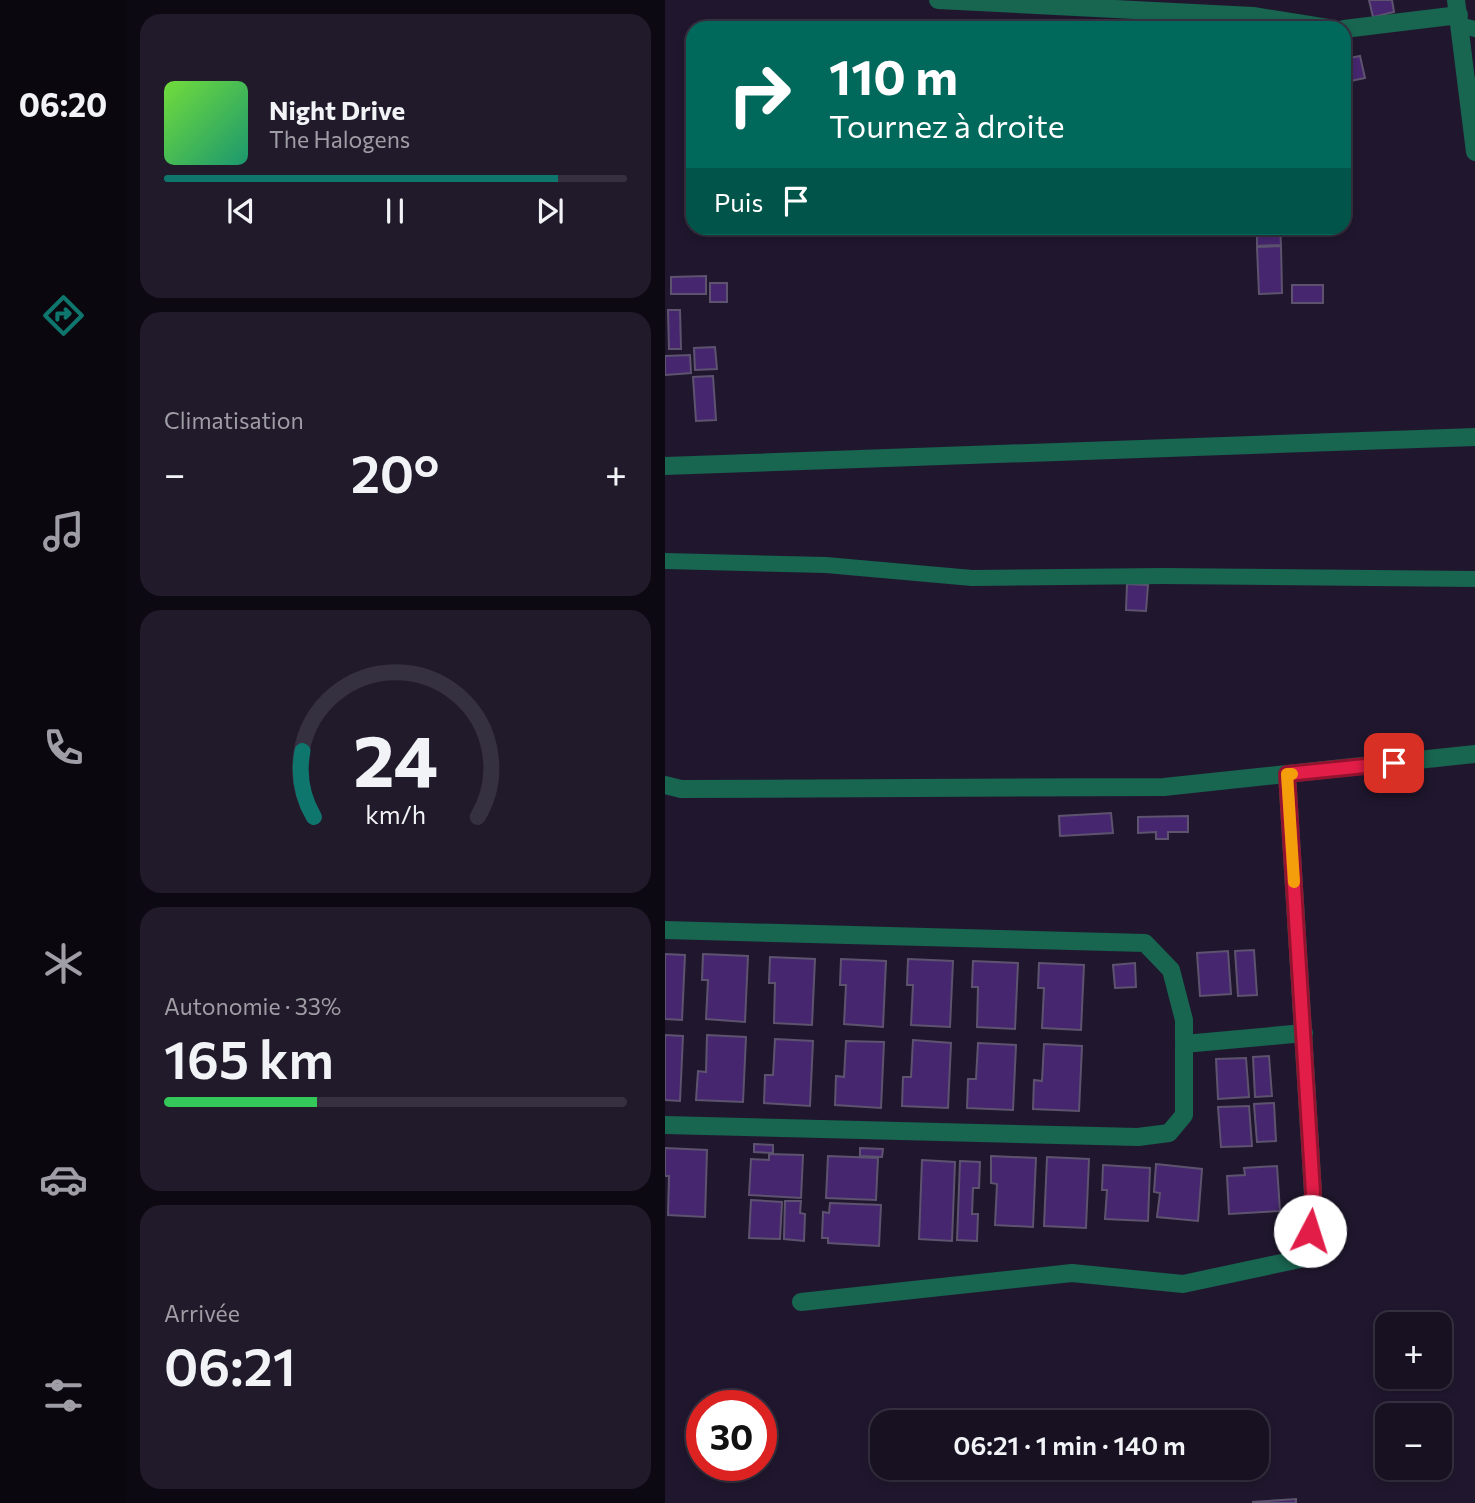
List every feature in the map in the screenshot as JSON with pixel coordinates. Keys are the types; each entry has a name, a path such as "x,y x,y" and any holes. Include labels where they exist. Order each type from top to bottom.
{"street":[{"path":"938,0 1253,16 1284,21"},
{"path":"1351,28 1462,17 1475,152"},
{"path":"665,466 1475,437"},
{"path":"665,785 681,789 1164,787 1475,754"},
{"path":"801,1302 1072,1273 1183,1284 1300,1259 1308,1250 1313,1193 1287,774"},
{"path":"665,930 1145,943 1171,970 1184,1020 1184,1115 1169,1133 1138,1137 665,1125"},
{"path":"1184,1044 1304,1033"}],"lane":[{"path":"665,561 826,565 972,578 1177,576 1475,579"}],"building":[{"path":"1369,0 1392,0 1394,12 1373,17"},
{"path":"1360,56 1365,78 1351,81 1351,58"},
{"path":"1257,235 1280,235 1281,245 1257,246"},
{"path":"1281,246 1282,293 1259,294 1257,247"},
{"path":"706,276 706,294 671,294 671,277"},
{"path":"710,283 727,283 727,302 710,302"},
{"path":"1292,285 1323,285 1323,303 1292,303"},
{"path":"668,310 680,310 681,349 669,349"},
{"path":"715,347 717,369 695,370 694,348"},
{"path":"690,355 691,373 665,375 665,356"},
{"path":"713,376 716,420 696,421 693,377"},
{"path":"1127,584 1148,585 1146,611 1126,610"},
{"path":"1111,813 1113,833 1060,836 1059,816"},
{"path":"1188,816 1188,832 1168,832 1168,839 1156,839 1156,832 1138,833 1138,817"},
{"path":"1254,950 1257,995 1238,996 1235,951"},
{"path":"1228,951 1231,994 1200,996 1197,953"},
{"path":"665,954 685,955 682,1020 665,1019"},
{"path":"703,954 748,956 745,1022 706,1019 708,980 702,980"},
{"path":"770,957 815,959 812,1025 774,1023 775,983 769,983"},
{"path":"841,959 886,961 883,1027 844,1024 846,985 840,985"},
{"path":"908,959 953,961 950,1027 911,1025 913,985 907,985"},
{"path":"973,961 1018,963 1015,1029 977,1027 978,987 972,987"},
{"path":"1039,963 1084,965 1081,1030 1042,1028 1044,988 1038,988"},
{"path":"1135,963 1136,987 1115,988 1113,965"},
{"path":"665,1035 683,1036 680,1101 665,1100"},
{"path":"707,1035 746,1037 743,1102 696,1100 698,1071 706,1072"},
{"path":"775,1039 813,1041 810,1106 764,1103 765,1075 773,1075"},
{"path":"913,1040 951,1043 948,1108 902,1106 903,1077 911,1077"},
{"path":"846,1041 884,1042 881,1108 835,1105 836,1076 844,1077"},
{"path":"978,1043 1016,1045 1013,1110 967,1108 968,1079 976,1079"},
{"path":"1044,1044 1082,1046 1079,1111 1033,1109 1034,1080 1042,1081"},
{"path":"1269,1056 1272,1096 1255,1097 1253,1057"},
{"path":"1246,1058 1249,1097 1218,1099 1216,1059"},
{"path":"1274,1103 1276,1141 1257,1142 1254,1104"},
{"path":"1249,1106 1252,1146 1221,1147 1218,1107"},
{"path":"754,1144 773,1145 773,1153 754,1152"},
{"path":"665,1148 707,1150 705,1217 668,1215 669,1176 665,1176"},
{"path":"860,1148 883,1149 882,1157 860,1156"},
{"path":"769,1154 803,1155 801,1198 749,1195 751,1159 769,1160"},
{"path":"828,1156 878,1158 876,1200 826,1198"},
{"path":"991,1156 1036,1158 1033,1227 995,1225 997,1184 991,1183"},
{"path":"1047,1157 1089,1159 1086,1228 1044,1226"},
{"path":"922,1160 955,1162 952,1241 919,1239"},
{"path":"960,1161 980,1162 979,1188 973,1188 972,1214 978,1214 977,1241 957,1240"},
{"path":"1156,1164 1202,1169 1198,1221 1157,1217 1160,1193 1154,1192"},
{"path":"1103,1165 1150,1168 1148,1221 1105,1219 1107,1190 1102,1190"},
{"path":"1277,1166 1280,1211 1229,1214 1227,1176 1245,1175 1244,1168"},
{"path":"751,1200 782,1202 780,1239 749,1238"},
{"path":"785,1201 801,1201 800,1213 805,1214 804,1241 784,1239"},
{"path":"830,1203 881,1205 879,1246 828,1243 828,1238 822,1238 823,1212 829,1213"},
{"path":"1296,1499 1296,1503 1253,1503 1253,1502"}],"slow traffic":[{"path":"1292,774 1287,774 1294,882"}],"route":[{"path":"1310,1231 1313,1193 1287,774 1394,763"}]}
